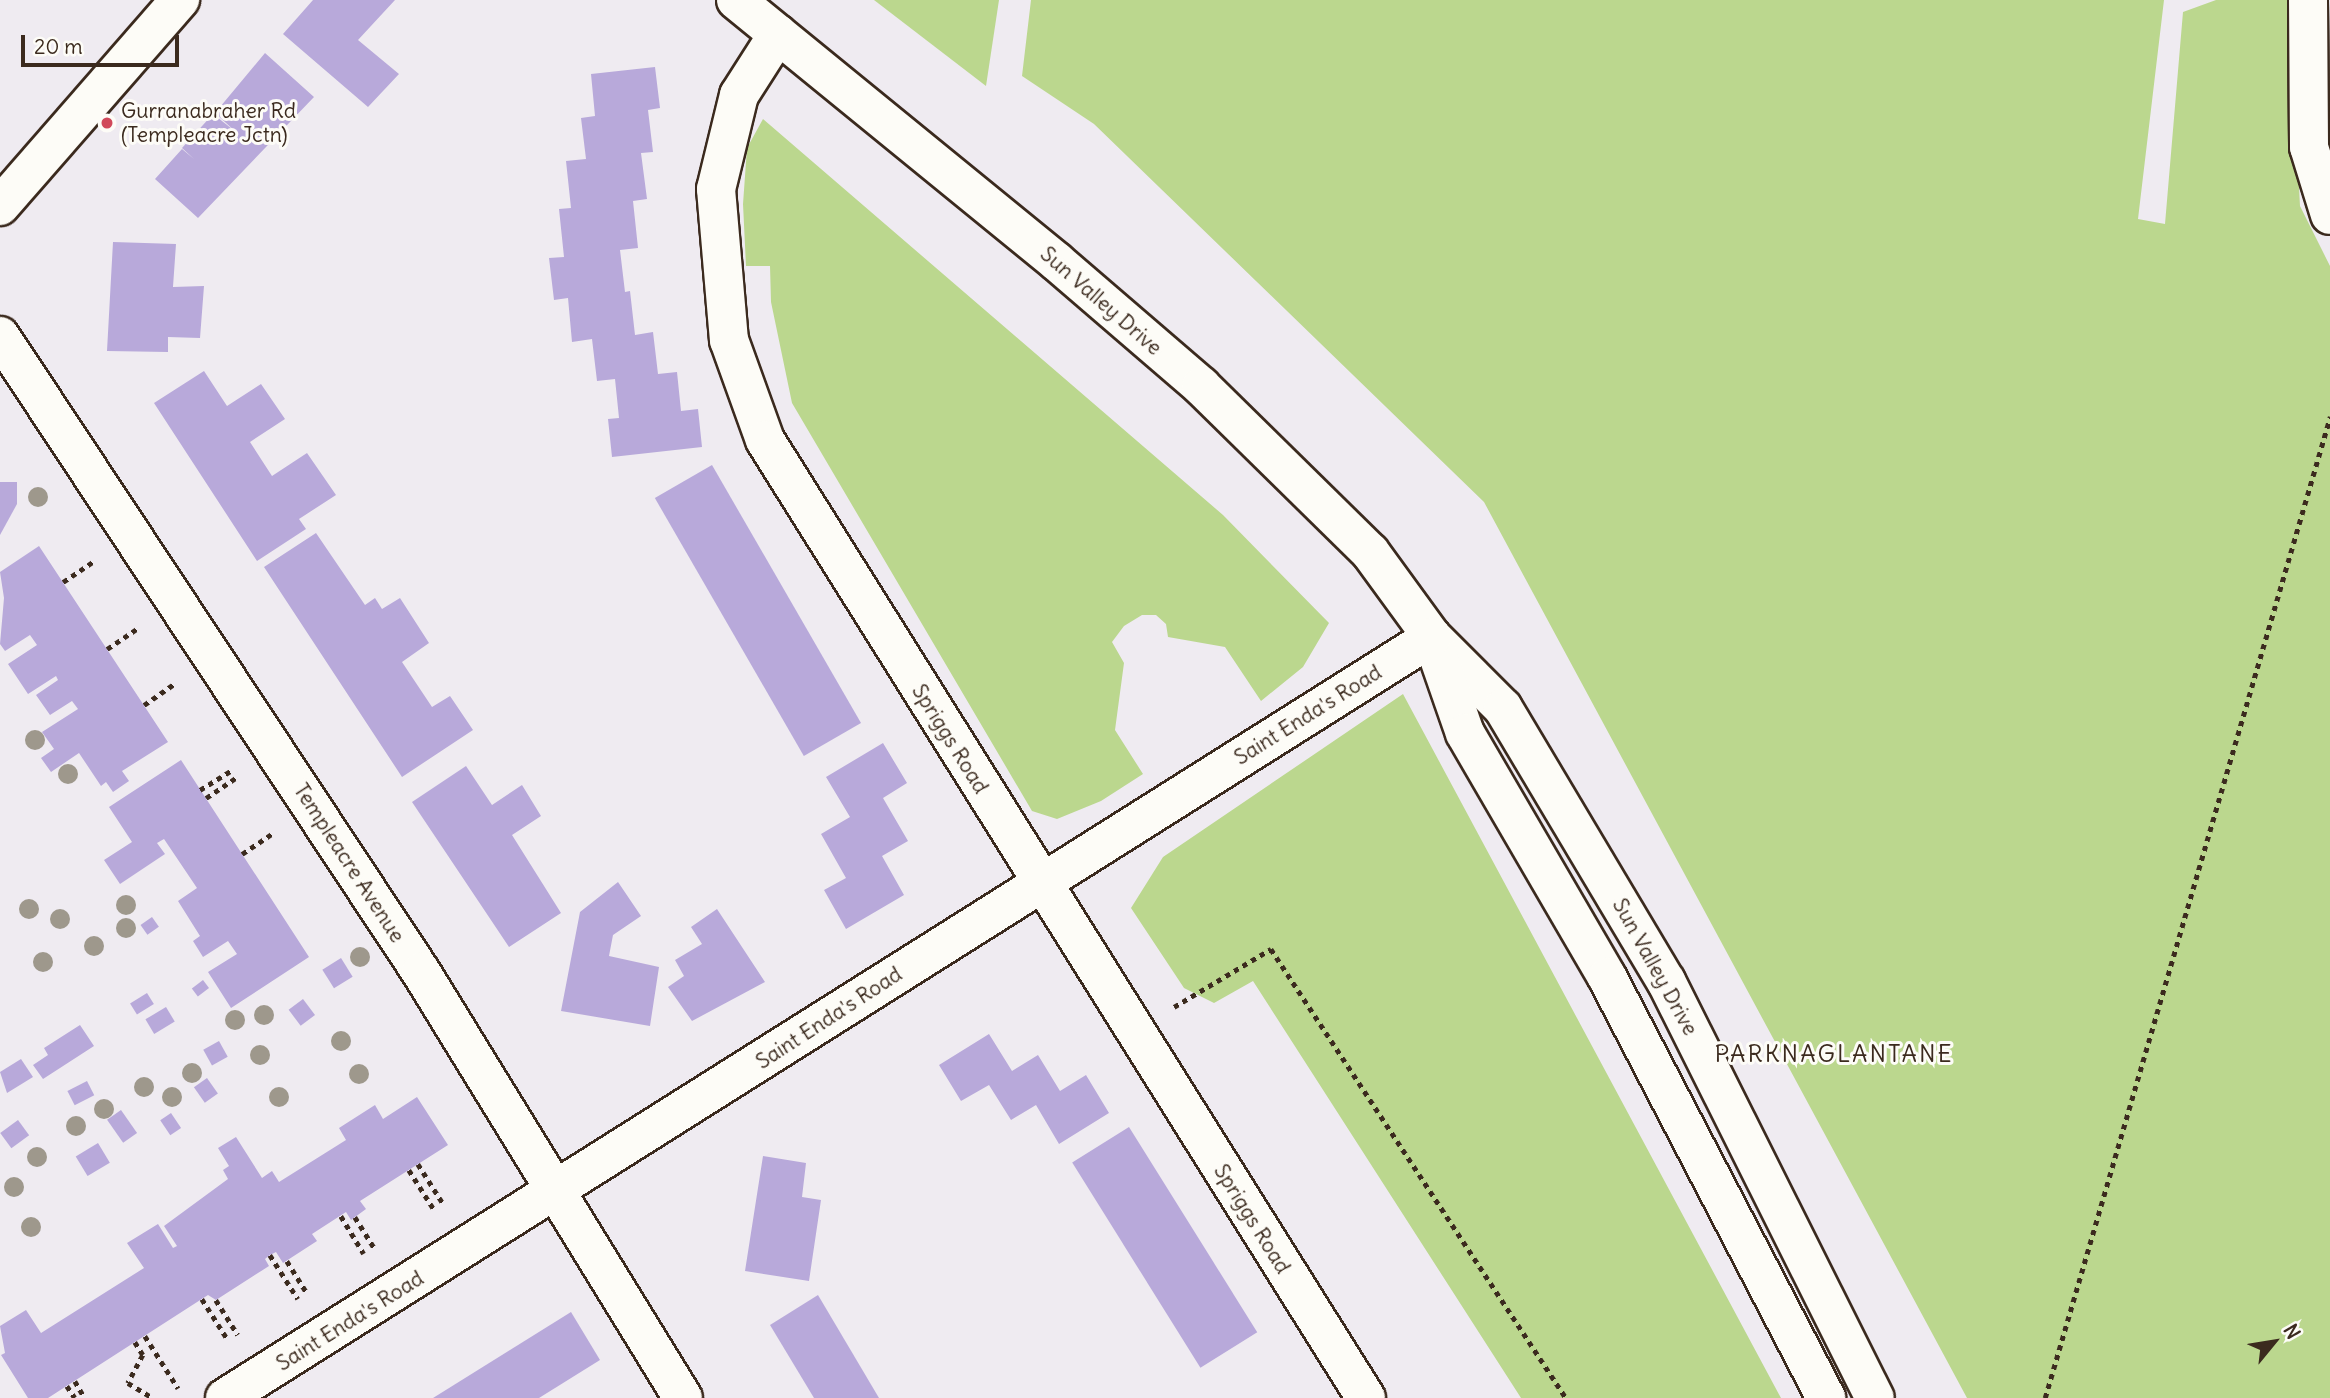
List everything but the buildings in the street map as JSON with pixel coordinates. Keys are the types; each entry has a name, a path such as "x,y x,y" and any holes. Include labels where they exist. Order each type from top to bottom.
{"street":[{"path":"0,206 180,0"},
{"name":"Sun Valley Drive","path":"736,0 1201,386 1370,552 1432,637 1503,708 1666,981 1875,1398"},
{"path":"2308,0 2309,147 2330,215"},
{"name":"Spriggs Road","path":"778,34 739,95 716,189 729,340 765,440 1039,883 1366,1398"},
{"name":"Templeacre Avenue","path":"0,336 421,972 683,1398"},
{"name":"Sun Valley Drive","path":"1432,637 1465,733 1607,977 1711,1171 1826,1398"},
{"name":"Saint Enda's Road","path":"225,1398 556,1192 1039,883 1432,637"},
{"path":"1711,1171 1753,1150"}],"path":[{"path":"2045,1398 2330,418"},
{"path":"63,582 97,559"},
{"path":"107,649 144,624"},
{"path":"144,705 181,679"},
{"path":"200,790 238,765"},
{"path":"206,798 243,773"},
{"path":"242,854 280,829"},
{"path":"1165,997 1172,1008 1271,949 1566,1398"},
{"path":"418,1164 449,1214"},
{"path":"409,1170 439,1217"},
{"path":"341,1216 369,1261"},
{"path":"355,1216 380,1257"},
{"path":"270,1255 302,1306"},
{"path":"287,1261 311,1300"},
{"path":"202,1299 232,1347"},
{"path":"216,1300 242,1342"},
{"path":"145,1336 182,1394"},
{"path":"135,1342 143,1355 128,1383 153,1398"},
{"path":"75,1381 85,1398"},
{"path":"67,1386 75,1398"}],"green space":[{"path":"874,0 999,0 986,86"},
{"path":"1031,0 2164,0 2138,219 2165,224 2183,12 2216,0 2289,0 2300,206 2330,266 2330,1398 1967,1398 1484,502 1094,124 1022,76"},
{"path":"763,119 1223,515 1329,623 1303,667 1261,701 1225,647 1168,637 1166,624 1156,615 1142,615 1124,626 1112,642 1124,663 1115,730 1143,774 1101,801 1057,819 1032,811 792,403 771,302 770,266 746,266 743,204 747,148"},
{"path":"1403,694 1781,1398 1521,1398 1253,981 1214,1003 1184,988 1131,908 1163,857"}],"place":[{"name":"Gurranabraher Rd (Templeacre Jctn)","path":"107,123"}],"district":[{"name":"PARKNAGLANTANE","path":"1834,1054"}]}
